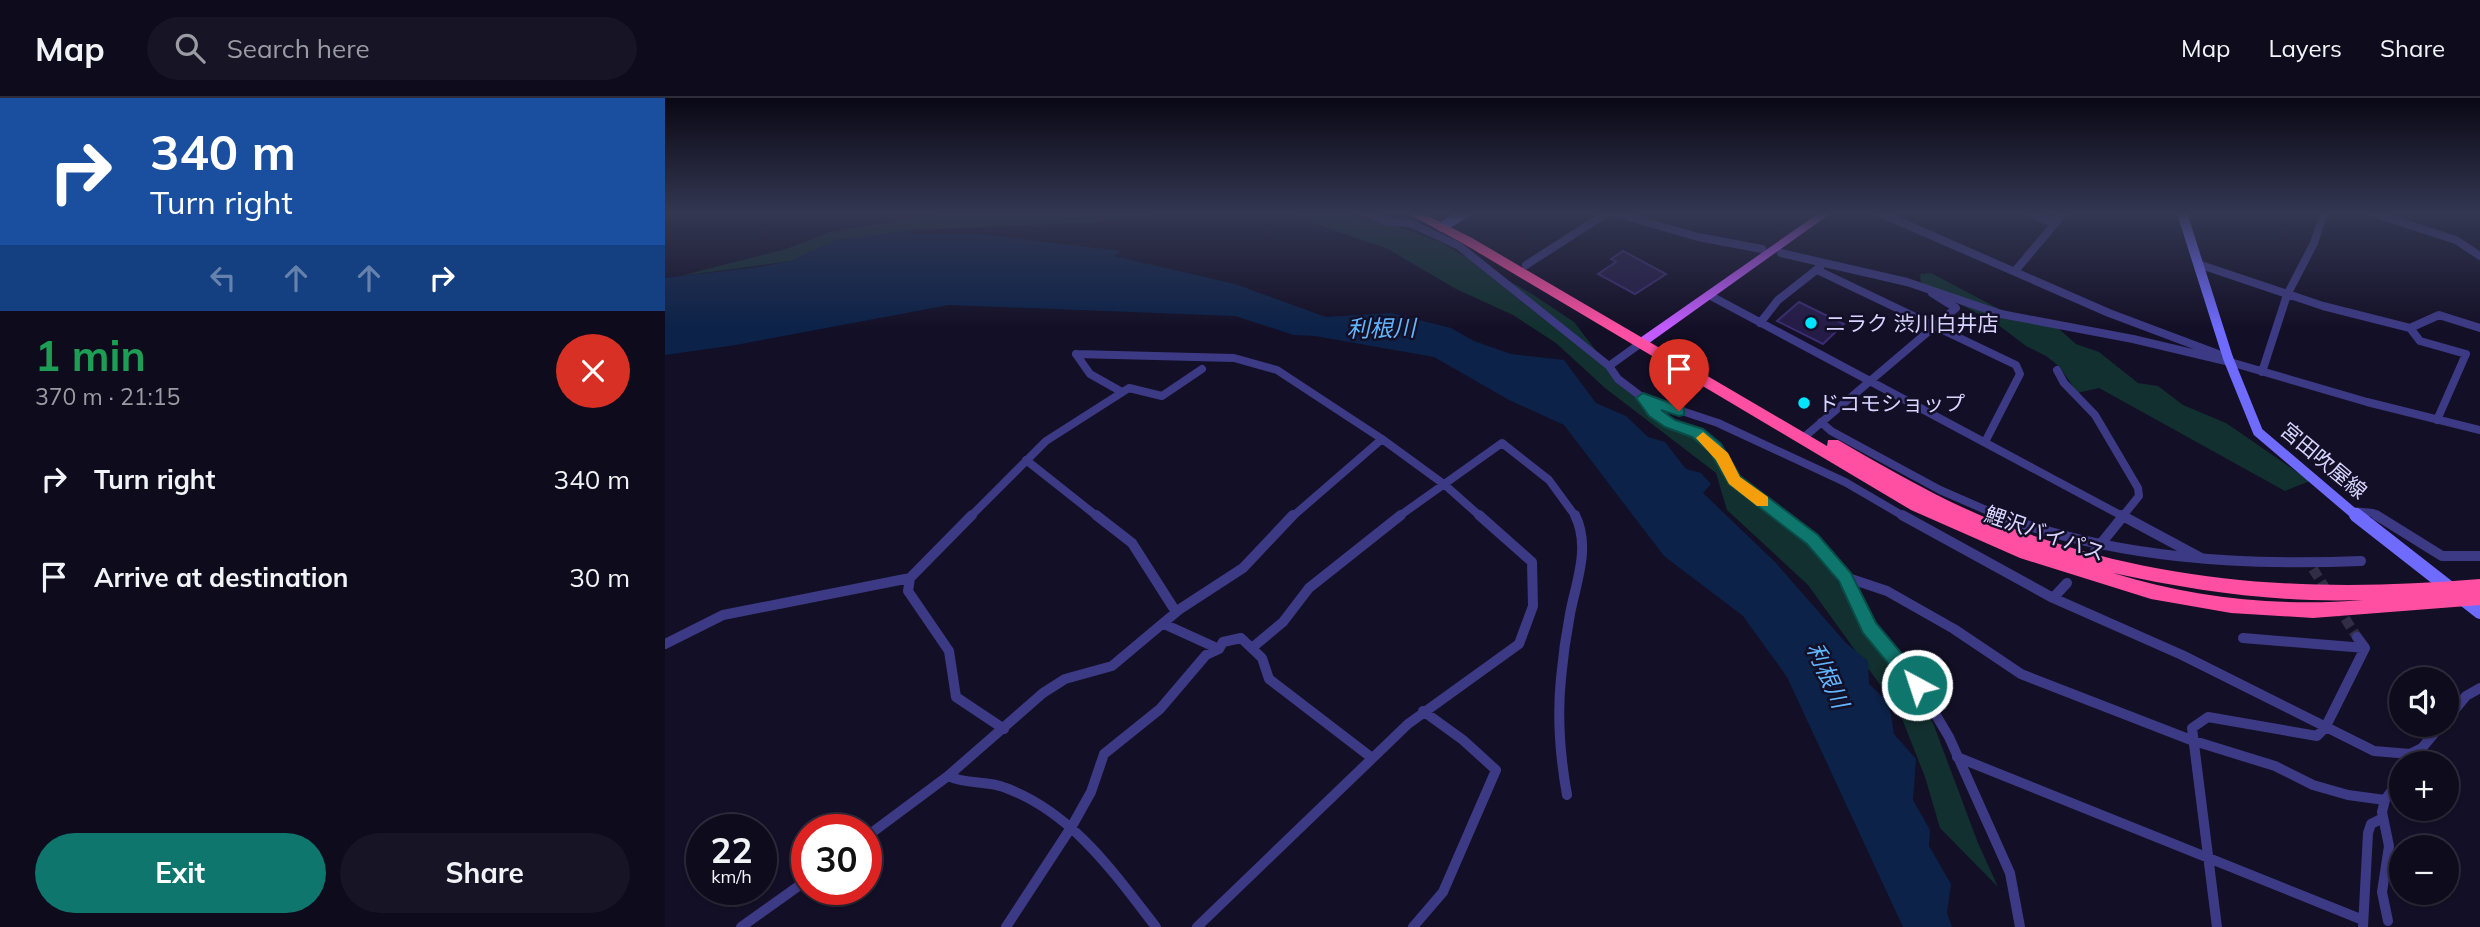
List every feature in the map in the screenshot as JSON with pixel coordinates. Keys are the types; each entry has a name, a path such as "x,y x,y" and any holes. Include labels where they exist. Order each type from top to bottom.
{"highway":[{"name":"鯉沢バイパス","path":"1491,252 1645,340 1812,430 1952,523 2057,564 2151,592 2231,606 2313,611 2456,594 2480,586"},
{"name":"鯉沢バイパス","path":"1499,252 1526,265 1645,340"},
{"name":"鯉沢バイパス","path":"2456,594 2480,598"}],"main road":[{"path":"1645,340 1771,252"},
{"name":"宮田吹屋線","path":"2194,252 2229,360 2258,432 2351,511 2480,612"}],"street":[{"path":"1466,252 1609,366 1618,379 1643,398 1654,412 1670,424 1697,433 1716,448 1734,480 1796,524 1845,577 1869,628 1917,685 1949,737 2010,873 2020,927"},
{"path":"1526,265 1547,252"},
{"path":"1970,252 2109,313 2262,372 2480,430"},
{"path":"2015,271 2030,252"},
{"path":"2262,372 2287,295 2310,252"},
{"path":"1781,253 1920,285 2001,314 2229,360"},
{"path":"1760,323 1778,300 1825,262"},
{"path":"2198,264 2287,295 2410,328 2420,341 2466,354 2438,420"},
{"path":"1817,270 2016,365 2020,374 1985,442"},
{"path":"1812,430 1955,308 1920,285"},
{"path":"1709,295 2205,561"},
{"path":"2410,328 2439,314 2480,328"},
{"path":"1609,366 1645,340"},
{"path":"1122,392 1090,374 1076,354 1248,360 1294,380 1382,439 1445,485 1532,562 1533,606 1519,644 1423,711 1197,927"},
{"path":"665,644 723,615 910,578 1026,460 1059,432 1133,387 1162,396 1202,369"},
{"path":"2057,370 2064,383 2095,415 2138,488 2139,496 2098,548"},
{"path":"1643,398 1719,423 1845,482 1962,550 2053,597 2182,655 2374,751 2389,754"},
{"path":"1812,430 1831,431 1941,491 2007,519 2098,548 2205,561 2313,566 2361,561"},
{"path":"882,824 949,776 1055,684 1112,666 1176,612 1243,568 1303,505 1382,439"},
{"path":"1254,647 1283,622 1309,588 1378,531 1502,443 1539,472 1578,517 1583,541 1561,670 1560,766 1567,795"},
{"path":"1026,460 1132,543 1176,612"},
{"path":"2351,511 2373,513 2442,556 2480,556"},
{"path":"1845,577 1887,591 1954,629 2021,674 2191,740 2275,766 2313,785 2348,795 2385,800"},
{"path":"910,578 908,591 949,651 956,697 1004,729"},
{"path":"2053,597 2067,583"},
{"path":"1164,624 1219,649"},
{"path":"2357,637 2365,648"},
{"path":"1006,927 1073,826 1091,792 1104,754 1145,723 1206,655 1219,649 1223,642 1241,638 1254,647 1262,657 1269,679 1372,758"},
{"path":"2243,638 2365,648"},
{"path":"2217,927 2191,740 2192,728 2208,717 2317,736 2325,728 2365,648"},
{"path":"2459,704 2466,696 2480,688"},
{"path":"1413,927 1443,892 1496,770 1464,740 1423,711"},
{"path":"2418,751 2431,737"},
{"path":"1957,757 2209,857 2363,923 2368,833 2371,824 2383,818"},
{"path":"949,776 962,784 1005,787 1073,826 1156,927"},
{"path":"2388,921 2382,892 2389,846 2383,818 2385,800 2389,794"},
{"path":"741,927 791,891"}],"green space":[{"path":"775,252 811,252 791,261 680,276"},
{"path":"1393,252 1457,252 1532,294 1574,322 1618,379 1714,454 1741,492 1782,517 1832,573 1933,723 1978,843 1998,887 1940,828 1925,777 1899,711 1808,585 1727,510 1716,473 1605,388 1556,343 1513,315 1456,289"},
{"path":"1931,273 1999,309 2059,329 2076,344 2099,352 2138,383 2158,386 2183,405 2226,423 2310,481 2285,491 2099,388 2077,393 2060,367 2046,356 2026,346 1997,324 1921,283 1920,274"}],"water":[{"name":"利根川","path":"811,252 1120,252 1114,256 1235,284 1326,317 1391,313 1451,328 1474,341 1511,354 1564,360 1596,403 1626,416 1648,437 1665,442 1686,469 1701,473 1711,484 1703,493 1775,562 1846,643 1868,661 1869,684 1889,703 1894,734 1916,759 1913,800 1930,830 1929,846 1951,884 1947,913 1952,927 1903,927 1787,677 1743,616 1664,556 1564,425 1509,400 1434,357 1315,336 1294,335 1235,316 949,305 736,345 665,355 665,278 791,261"}],"building":[{"path":"1624,252 1666,274 1635,294 1598,274 1616,262 1611,259"},
{"name":"ニラク 渋川白井店","path":"1799,302 1844,324 1823,344 1777,321"}],"tunnel":[{"path":"2313,569 2329,594"},
{"path":"2337,606 2357,637"}],"slow traffic":[{"path":"1703,438 1716,448 1734,480 1763,502"}],"place":[{"name":"ニラク 渋川白井店","path":"1811,323"},
{"name":"ドコモショップ","path":"1804,403"}],"route":[{"path":"1679,411 1643,398 1654,412 1670,424 1697,433 1716,448 1734,480 1813,539 1845,577 1869,628 1917,685"}]}
